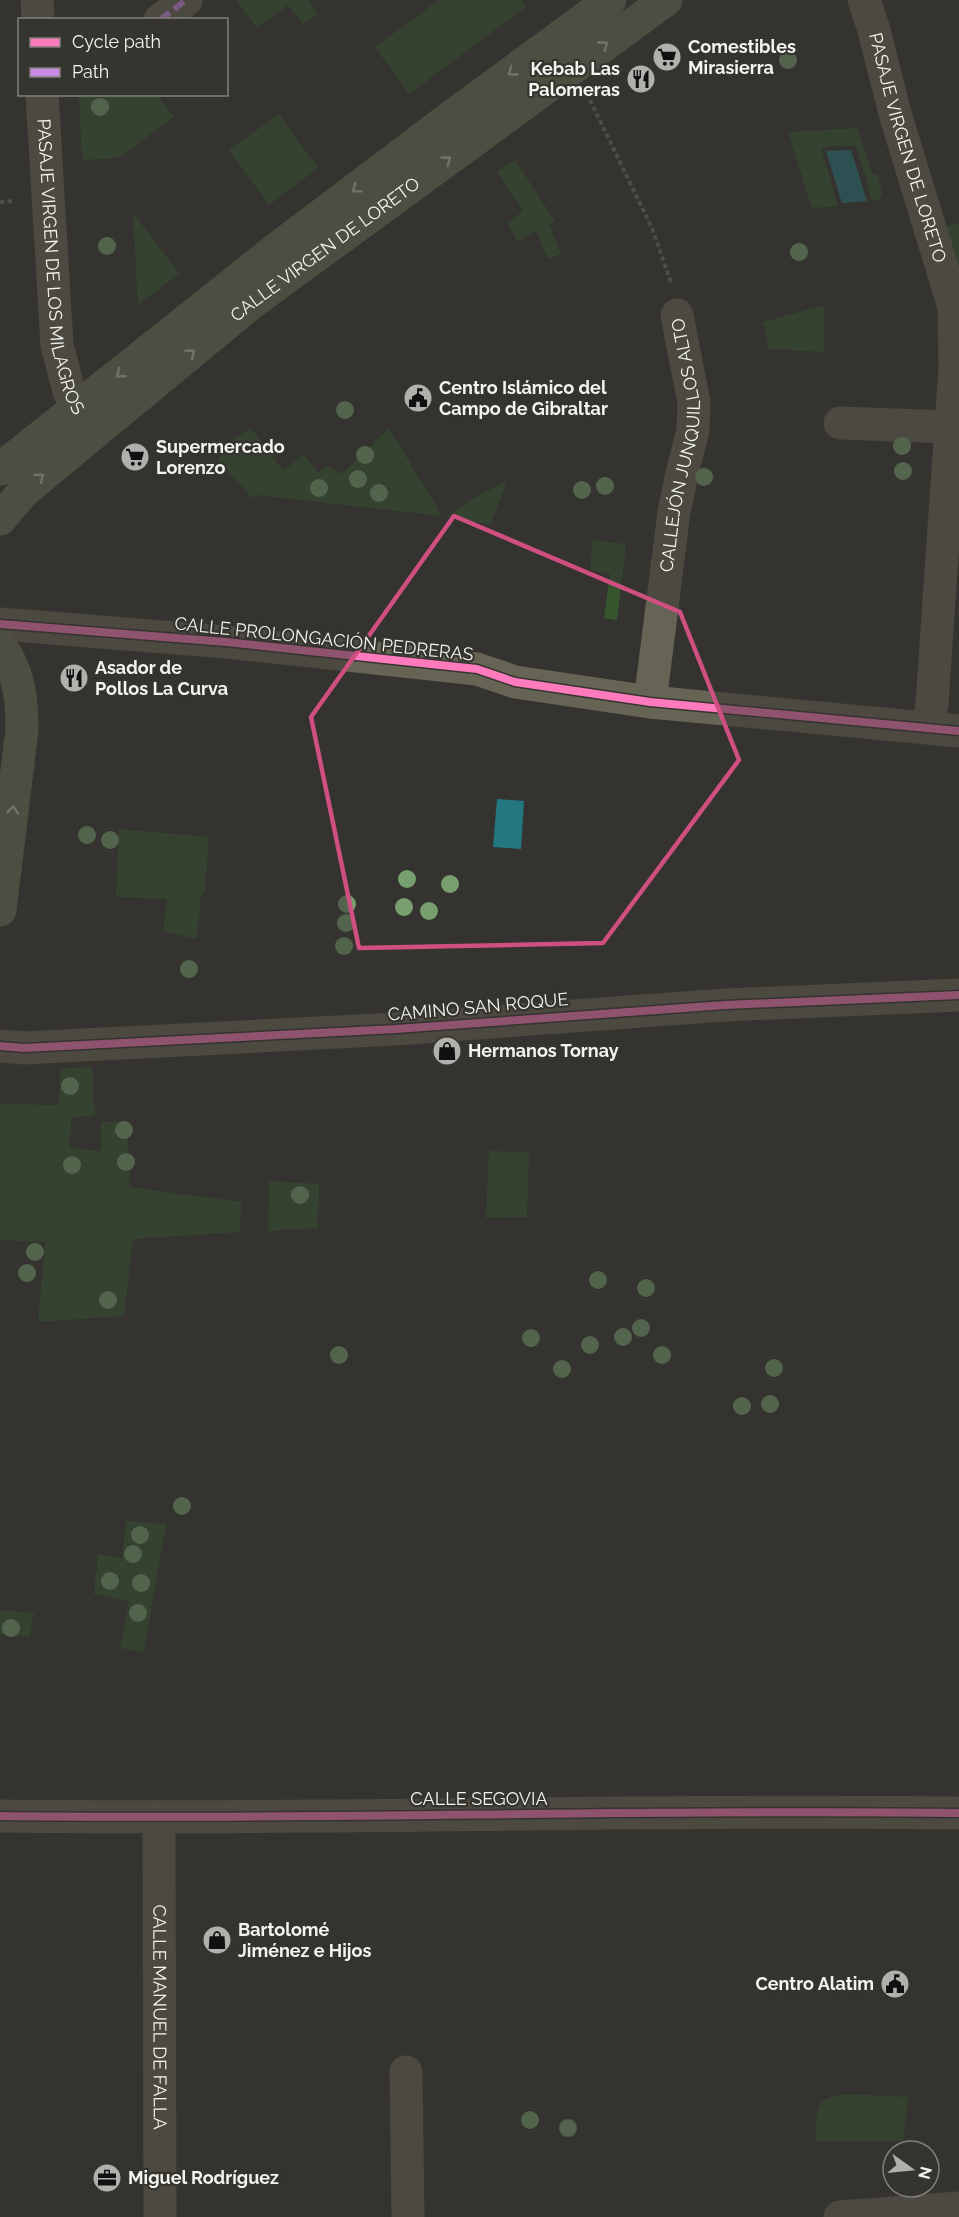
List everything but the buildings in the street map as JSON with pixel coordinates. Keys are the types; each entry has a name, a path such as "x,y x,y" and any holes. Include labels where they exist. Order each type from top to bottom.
{"main road":[{"name":"CALLE VIRGEN DE LORETO","path":"0,519 86,420 270,254 610,0"},
{"name":"CALLE VIRGEN DE LORETO","path":"0,469 86,420 250,304 666,0"},
{"path":"0,644 10,658 19,682 22,703 21,730 0,910"}],"street":[{"path":"37,0 38,18"},
{"path":"163,18 186,0"},
{"name":"PASAJE VIRGEN DE LORETO","path":"864,0 901,136 954,307 955,368 932,703 944,729"},
{"name":"PASAJE VIRGEN DE LOS MILAGROS","path":"42,96 57,345 62,371 86,420"},
{"name":"CALLEJÓN JUNQUILLOS ALTO","path":"650,702 674,512 693,431 694,403 677,315"},
{"path":"840,423 951,427"},
{"name":"CALLE PROLONGACIÓN PEDRERAS","path":"0,624 38,629 226,642 477,669 514,682 650,702 944,729"},
{"path":"19,682 22,646 38,629"},
{"name":"CALLE PROLONGACIÓN PEDRERAS","path":"0,644 16,640 38,629"},
{"name":"CAMINO SAN ROQUE","path":"0,1046 24,1048 385,1029 704,1006 959,995"},
{"name":"CALLE SEGOVIA","path":"0,1816 159,1817 843,1811 959,1813"},
{"name":"CALLE MANUEL DE FALLA","path":"159,1817 160,2217"},
{"path":"406,2072 408,2217"},
{"path":"840,2217 959,2208"}],"highlighted area":[{"path":"454,516 680,612 739,760 603,943 359,948 311,717"}],"green space":[{"path":"236,0 308,0 318,14 303,24 288,5 257,28"},
{"path":"439,0 521,0 526,7 409,94 375,47"},
{"path":"79,96 158,96 174,117 119,158 82,160"},
{"path":"279,114 318,168 269,205 229,150"},
{"path":"857,128 873,175 877,174 882,193 881,198 872,201 856,145 821,147 838,206 812,208 788,132"},
{"path":"515,160 555,221 549,224 561,254 548,259 536,231 518,242 507,223 523,211 497,172"},
{"path":"133,213 179,273 138,306"},
{"path":"959,224 959,270 946,226"},
{"path":"824,305 824,352 769,349 763,322"},
{"path":"251,428 283,471 303,455 319,473 326,466 342,474 389,428 442,516 257,495 253,499 217,459 229,449 227,443"},
{"path":"507,480 491,525 447,517 469,501"},
{"path":"593,540 626,544 617,620 604,618 610,574 590,570"},
{"path":"119,829 209,837 205,892 201,895 197,939 163,931 167,899 116,897"},
{"path":"92,1067 95,1115 71,1118 70,1148 101,1151 101,1122 127,1121 130,1187 241,1202 240,1232 133,1239 124,1316 38,1322 45,1242 0,1240 0,1104 58,1105 61,1068"},
{"path":"489,1151 529,1152 527,1217 486,1218"},
{"path":"269,1181 319,1184 318,1228 268,1231"},
{"path":"126,1521 166,1524 144,1652 120,1648 129,1601 94,1594 98,1554 122,1558"},
{"path":"0,1610 34,1613 29,1637 0,1634"},
{"path":"846,2094 908,2097 903,2139 881,2139 881,2142 815,2141 819,2108 827,2099"}],"water":[{"path":"851,150 867,201 842,203 826,151"},
{"path":"497,799 524,801 521,849 493,847"}],"marked path":[{"path":"163,18 186,0"}],"cycle path":[{"path":"0,624 226,642 477,669 515,682 650,702 959,731"},
{"path":"0,1046 24,1048 396,1029 725,1005 959,995"},
{"path":"0,1816 959,1813"}],"place":[{"name":"Comestibles Mirasierra","path":"667,57"},
{"name":"Kebab Las Palomeras","path":"641,79"},
{"name":"Centro Islámico del Campo de Gibraltar","path":"418,398"},
{"name":"Supermercado Lorenzo","path":"135,457"},
{"name":"Asador de Pollos La Curva","path":"74,678"},
{"name":"Hermanos Tornay","path":"447,1051"},
{"name":"Bartolomé Jiménez e Hijos","path":"217,1940"},
{"name":"Centro Alatim","path":"895,1984"},
{"name":"Miguel Rodríguez","path":"107,2178"}]}
